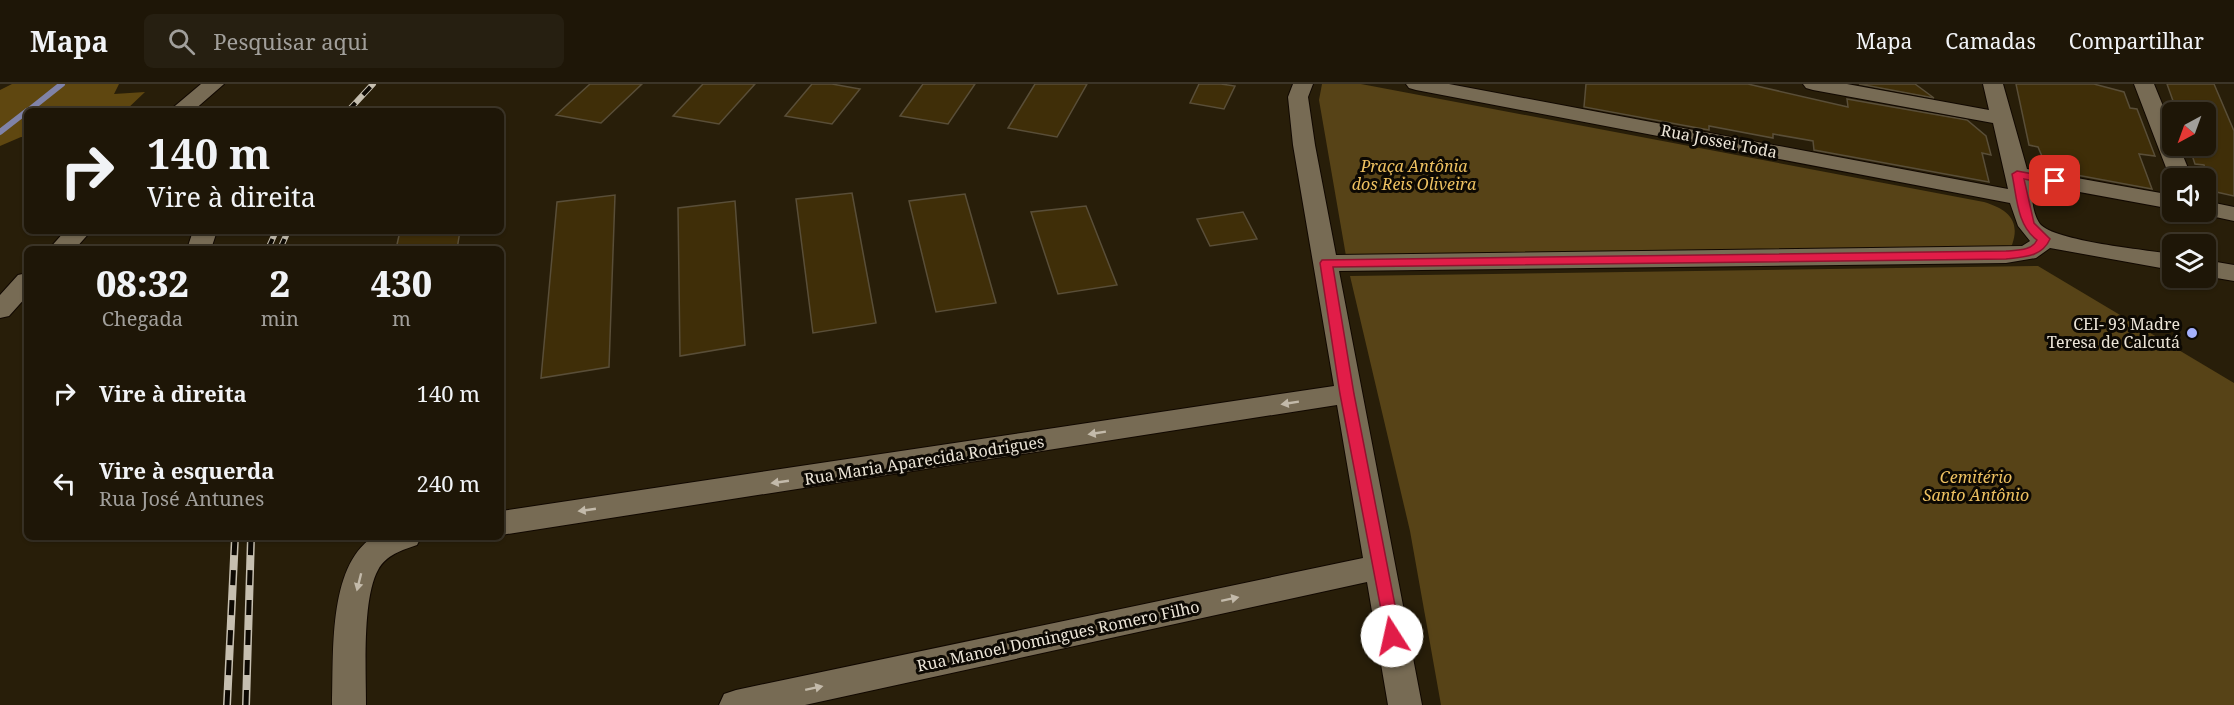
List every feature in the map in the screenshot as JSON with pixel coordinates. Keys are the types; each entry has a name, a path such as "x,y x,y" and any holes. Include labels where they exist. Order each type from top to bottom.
{"street":[{"path":"184,108 213,84"},
{"path":"1303,84 1298,97 1299,113 1347,394 1405,705"},
{"name":"Rua Jossei Toda","path":"1420,84 2021,198"},
{"path":"1813,84 2001,118"},
{"path":"1993,84 2017,174 2021,198 2028,223 2033,231 2044,239 2162,260"},
{"path":"2144,84 2177,168"},
{"path":"2017,174 2162,200"},
{"path":"2216,210 2234,214"},
{"path":"64,246 76,234"},
{"path":"1326,263 2006,255 2029,253 2041,246 2044,239"},
{"path":"2216,270 2234,273"},
{"path":"0,310 24,284"},
{"name":"Rua Maria Aparecida Rodrigues","path":"504,523 1347,394"},
{"path":"349,705 356,595 363,568 372,553 396,540"},
{"name":"Rua Manoel Domingues Romero Filho","path":"736,705 1380,567"}],"green space":[{"name":"Praça Antônia dos Reis Oliveira","path":"1322,84 1361,84 1984,202 1999,208 2010,217 2015,229 2012,245 2006,248 1346,256 1319,100"},
{"name":"Cemitério Santo Antônio","path":"2038,266 2234,383 2234,705 1441,705 1410,531 1350,276"}],"shaded area":[{"path":"12,84 119,84 114,94 145,92 128,108 24,108 24,137 0,146 0,90"}],"building":[{"path":"590,84 642,84 601,123 556,115"},
{"path":"703,84 755,84 719,124 673,116"},
{"path":"812,84 832,84 860,89 832,124 785,116"},
{"path":"923,84 975,84 948,124 900,116"},
{"path":"1035,84 1087,84 1057,137 1008,128"},
{"path":"1199,84 1235,86 1224,109 1190,103"},
{"path":"1586,84 1748,84 1848,107 1847,99 1967,120 1986,136 1991,155 1982,153 1989,182 1814,150 1813,141 1773,134 1773,138 1709,126 1709,130 1584,107"},
{"path":"1859,84 1915,84 1934,98"},
{"path":"2016,84 2094,84 2124,92 2130,108 2137,109 2155,156 2139,154 2152,189 2055,171 2052,164 2044,161 2038,147 2029,145"},
{"path":"2167,84 2214,84 2234,131 2234,196 2216,192 2216,168 2205,168 2204,165 2195,164 2192,156 2216,156 2216,102 2173,102"},
{"path":"852,193 876,323 813,333 796,199"},
{"path":"965,194 996,303 936,312 909,201"},
{"path":"615,195 609,367 541,378 557,202"},
{"path":"735,201 745,345 680,356 678,208"},
{"path":"1086,206 1117,285 1058,294 1031,212"},
{"path":"1243,212 1257,239 1210,246 1197,219"},
{"path":"399,234 460,234 458,246 397,246"}],"waterway":[{"path":"32,108 62,84"},
{"path":"0,132 24,113"}],"railway":[{"path":"351,108 373,84"},
{"path":"269,246 275,234"},
{"path":"281,246 287,234"},
{"path":"227,705 235,540"},
{"path":"246,705 251,540"}],"place":[{"name":"CEI- 93 Madre Teresa de Calcutá","path":"2192,333"}],"route":[{"path":"1392,636 1347,394 1326,263 2029,253 2041,246 2044,239 2033,231 2028,223 2017,174 2055,181"}]}
